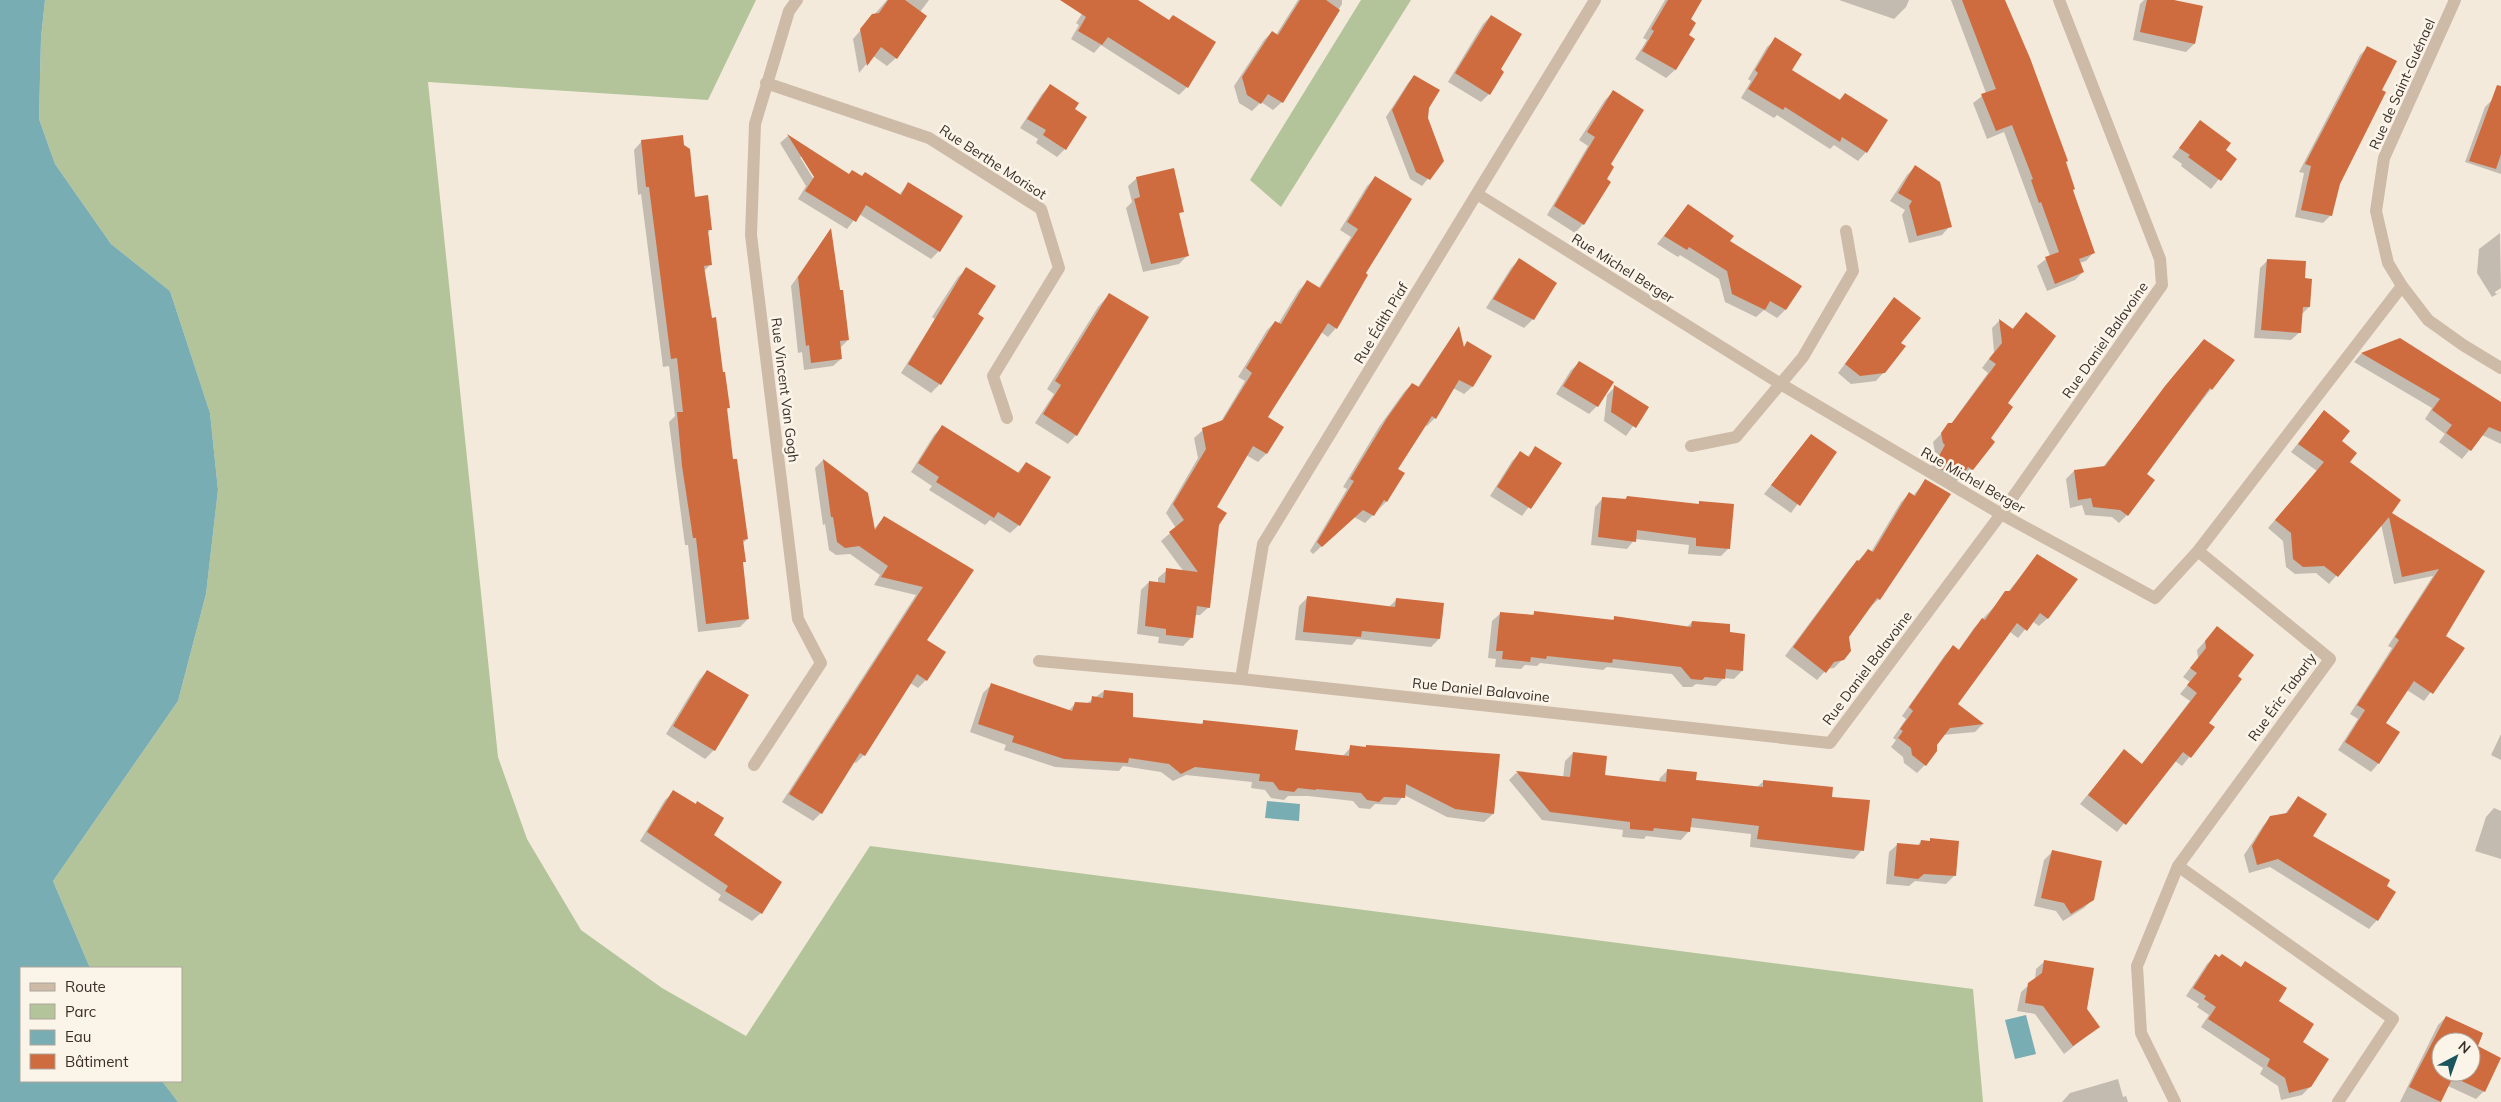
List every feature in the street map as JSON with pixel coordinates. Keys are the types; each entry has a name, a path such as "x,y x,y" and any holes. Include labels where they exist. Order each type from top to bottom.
{"street":[{"name":"Rue Vincent Van Gogh","path":"754,765 821,663 798,619 751,235 755,124 766,82 789,11 797,0"},
{"name":"Rue Édith Piaf","path":"1240,679 1263,544 1595,0"},
{"name":"Rue Daniel Balavoine","path":"1039,661 1240,679 1830,743 2000,514 2162,285 2160,259 2059,0"},
{"name":"Rue de Saint-Guénael","path":"2455,0 2384,158 2376,211 2388,262 2402,286 2428,320 2463,345 2501,368"},
{"name":"Rue Berthe Morisot","path":"766,82 929,138 1041,209 1060,268 993,376 1008,418"},
{"name":"Rue Michel Berger","path":"1476,194 1779,383 2000,514 2155,598 2198,551"},
{"path":"1691,446 1736,437 1779,383 1803,357 1853,271 1846,231"},
{"path":"2198,551 2402,286"},
{"name":"Rue Éric Tabarly","path":"2175,1102 2141,1033 2137,966 2178,866 2330,659 2198,551"},
{"path":"2178,866 2393,1019 2338,1102"}],"green space":[{"path":"45,0 756,0 708,100 428,82 498,757 527,839 581,930 662,988 746,1036 870,846 1973,989 1983,1102 178,1102 163,1082 182,1082 182,967 90,967 53,881 178,701 206,594 218,490 210,413 170,291 111,244 55,164 39,119 41,38"},
{"path":"1361,0 1411,0 1281,207 1250,180"}],"water":[{"path":"0,0 45,0 41,38 39,119 55,164 111,244 170,291 210,413 218,490 206,594 178,701 53,881 90,967 20,967 20,1082 163,1082 178,1102 0,1102"},
{"path":"1267,801 1300,804 1299,821 1265,818"},
{"path":"2026,1015 2036,1054 2015,1059 2005,1020"}],"building":[{"path":"888,0 905,0 927,16 897,59 881,47 867,66 860,29 872,14 879,13"},
{"path":"1060,0 1138,0 1169,20 1173,15 1216,42 1188,88 1108,37 1102,45 1078,31 1086,17"},
{"path":"1300,0 1326,0 1340,10 1283,103 1268,94 1261,104 1247,95 1242,77 1272,31 1278,35"},
{"path":"1668,0 1702,0 1691,19 1696,23 1689,35 1695,39 1676,70 1642,51 1654,31 1651,29"},
{"path":"1962,0 2005,0 2030,58 2068,161 2066,162 2075,189 2073,190 2095,253 2079,259 2084,272 2055,284 2045,257 2059,252 2041,202 2039,203 2031,180 2033,179 2012,125 1996,131 1981,94 1996,89"},
{"path":"2147,0 2174,0 2203,6 2195,44 2140,32"},
{"path":"1491,15 1522,34 1501,69 1504,72 1490,95 1455,73"},
{"path":"1775,37 1802,54 1792,70 1840,100 1845,93 1888,120 1867,153 1842,137 1840,142 1785,107 1783,110 1748,89 1758,73 1755,70"},
{"path":"2367,46 2397,61 2382,90 2386,92 2340,184 2332,216 2301,210 2311,166 2305,164"},
{"path":"1414,75 1440,90 1429,108 1428,118 1444,161 1430,180 1416,172 1392,110"},
{"path":"1050,84 1079,103 1075,109 1087,117 1066,150 1043,135 1046,130 1027,119"},
{"path":"2497,85 2501,86 2501,154 2496,169 2469,161"},
{"path":"1613,90 1644,110 1611,164 1614,167 1607,179 1611,182 1584,225 1554,206 1595,137 1587,132"},
{"path":"2200,120 2231,143 2226,150 2237,159 2221,181 2188,157 2190,155 2179,148"},
{"path":"787,134 849,174 852,170 862,176 865,172 901,195 908,182 963,216 940,252 866,205 856,222 805,191 814,177"},
{"path":"683,135 684,145 690,149 695,197 708,195 712,230 708,230 712,265 704,266 712,318 716,317 723,372 725,372 730,408 727,408 733,459 737,459 748,539 743,540 746,562 743,562 749,619 706,624 696,538 693,538 682,466 677,412 683,412 677,358 671,359 649,187 646,187 641,140"},
{"path":"1915,165 1940,182 1952,227 1917,236 1909,206 1912,201 1898,193"},
{"path":"1174,168 1184,212 1179,213 1189,256 1151,264 1134,199 1140,197 1136,177"},
{"path":"1375,176 1412,199 1366,273 1368,275 1337,329 1328,323 1268,417 1284,427 1267,454 1253,446 1217,507 1227,513 1219,525 1210,608 1197,606 1193,638 1166,635 1166,629 1145,626 1149,581 1165,583 1166,568 1198,572 1169,532 1184,520 1173,504 1206,449 1202,428 1223,420 1252,373 1246,368 1275,321 1281,324 1307,280 1320,288 1358,229 1347,222"},
{"path":"1688,204 1734,236 1730,241 1802,286 1786,310 1770,301 1765,310 1732,294 1727,271 1689,247 1687,250 1664,236"},
{"path":"831,228 840,290 843,290 849,340 840,341 842,359 811,363 809,345 806,346 798,277"},
{"path":"1519,258 1557,283 1534,320 1493,299"},
{"path":"2267,259 2306,261 2305,278 2312,279 2310,307 2303,307 2301,333 2261,330"},
{"path":"966,267 996,286 978,314 984,318 941,385 908,364"},
{"path":"1109,293 1149,317 1077,436 1043,414 1061,385 1055,381"},
{"path":"1894,297 1921,318 1901,343 1906,346 1885,373 1860,376 1845,364"},
{"path":"2026,312 2056,336 2008,403 2013,407 1991,438 1995,442 1973,470 1968,467 1960,480 1934,465 1945,445 1941,433 1948,423 1952,423 1996,364 1989,359 2002,343 1999,319 2013,329"},
{"path":"1459,326 1464,347 1467,341 1492,356 1473,387 1459,380 1436,419 1432,416 1398,469 1405,473 1387,502 1384,500 1374,516 1363,510 1322,547 1317,542 1354,481 1350,479 1387,418 1412,383 1419,387"},
{"path":"2400,338 2501,402 2501,432 2489,427 2471,451 2446,433 2452,425 2432,410 2440,399 2361,353"},
{"path":"2204,339 2235,360 2212,390 2210,388 2147,474 2155,480 2128,516 2120,510 2093,507 2091,498 2078,500 2074,470 2105,466 2165,386"},
{"path":"1579,361 1614,382 1598,407 1563,386"},
{"path":"1614,385 1649,407 1636,428 1611,412"},
{"path":"2324,410 2350,431 2342,441 2357,453 2350,462 2401,500 2392,513 2485,571 2446,636 2465,648 2433,694 2414,681 2386,723 2400,732 2379,764 2345,742 2365,710 2357,705 2399,640 2395,637 2439,569 2402,577 2389,517 2338,577 2324,566 2303,567 2293,559 2291,533 2275,520 2324,462 2298,444"},
{"path":"942,425 1019,473 1026,462 1051,477 1020,526 998,512 994,518 936,482 939,477 918,463"},
{"path":"1811,434 1837,452 1800,506 1771,485"},
{"path":"1535,446 1562,463 1531,509 1497,487 1520,451 1529,457"},
{"path":"823,459 868,493 875,530 884,516 974,570 927,640 946,652 927,681 917,674 865,756 860,753 822,814 789,794 923,587 881,577 888,566 859,546 845,548 837,542 833,517 831,517"},
{"path":"1925,479 1951,494 1880,600 1877,598 1849,637 1851,651 1844,660 1834,662 1826,673 1793,647 1857,560 1859,561 1868,549 1873,552 1909,492 1915,496"},
{"path":"1627,496 1699,504 1699,501 1734,504 1730,549 1696,546 1696,538 1637,530 1636,542 1598,537 1602,497 1626,499"},
{"path":"2037,554 2078,579 2048,619 2040,613 2027,631 2017,623 1958,704 1984,724 1950,728 1937,745 1937,751 1926,766 1912,755 1911,748 1898,738 1903,731 1900,729 1913,711 1909,707 1953,645 1959,650 1982,618 1985,620 2005,591 2010,591"},
{"path":"1307,596 1395,607 1396,598 1444,603 1440,639 1362,631 1361,637 1303,632"},
{"path":"1534,611 1614,620 1614,616 1691,627 1692,621 1730,624 1730,632 1745,634 1743,671 1726,669 1725,679 1705,677 1702,680 1691,679 1681,667 1613,659 1612,663 1547,656 1546,659 1531,657 1530,662 1502,659 1503,651 1496,651 1500,612 1534,615"},
{"path":"2217,626 2254,655 2238,676 2242,679 2209,723 2215,727 2191,758 2183,752 2126,825 2088,795 2124,749 2142,764 2197,693 2187,685 2197,673 2190,668 2206,648 2205,641"},
{"path":"707,670 749,695 715,751 673,726"},
{"path":"991,683 1072,711 1075,702 1091,703 1092,696 1103,698 1104,690 1133,693 1133,717 1203,724 1203,720 1298,730 1295,750 1349,756 1350,745 1366,747 1366,745 1500,754 1494,814 1455,809 1406,784 1405,798 1384,797 1379,802 1367,800 1361,793 1298,788 1294,792 1279,790 1273,782 1259,781 1260,774 1195,767 1181,774 1169,764 1129,758 1128,763 1064,759 1012,742 1014,736 978,724"},
{"path":"1573,752 1607,756 1605,775 1666,782 1667,769 1697,772 1696,780 1763,787 1763,780 1833,787 1832,797 1870,800 1864,851 1757,839 1759,826 1692,818 1690,832 1654,828 1653,831 1630,829 1630,822 1550,812 1516,771 1570,777"},
{"path":"673,790 696,804 697,801 724,818 714,835 782,882 762,914 725,891 728,886 647,832"},
{"path":"2298,796 2327,814 2313,836 2390,880 2387,886 2396,892 2378,921 2278,859 2257,865 2252,846 2270,816 2287,813"},
{"path":"1930,838 1959,841 1956,876 1924,874 1918,879 1894,876 1897,843 1920,845 1921,840 1930,841"},
{"path":"2052,850 2102,861 2094,900 2071,914 2064,903 2041,898"},
{"path":"2215,954 2219,957 2222,954 2241,967 2245,961 2287,988 2279,1001 2314,1024 2303,1042 2329,1059 2311,1087 2289,1093 2285,1078 2267,1066 2270,1059 2208,1019 2216,1007 2204,999 2206,996 2193,988"},
{"path":"2044,960 2094,968 2087,1009 2100,1027 2073,1046 2043,1006 2025,1003 2028,983 2042,973"},
{"path":"2446,1016 2481,1032 2438,1032"},
{"path":"2431,1045 2431,1082 2451,1082 2441,1102 2409,1087"},
{"path":"2481,1048 2501,1058 2485,1092 2464,1082 2481,1082"}]}
